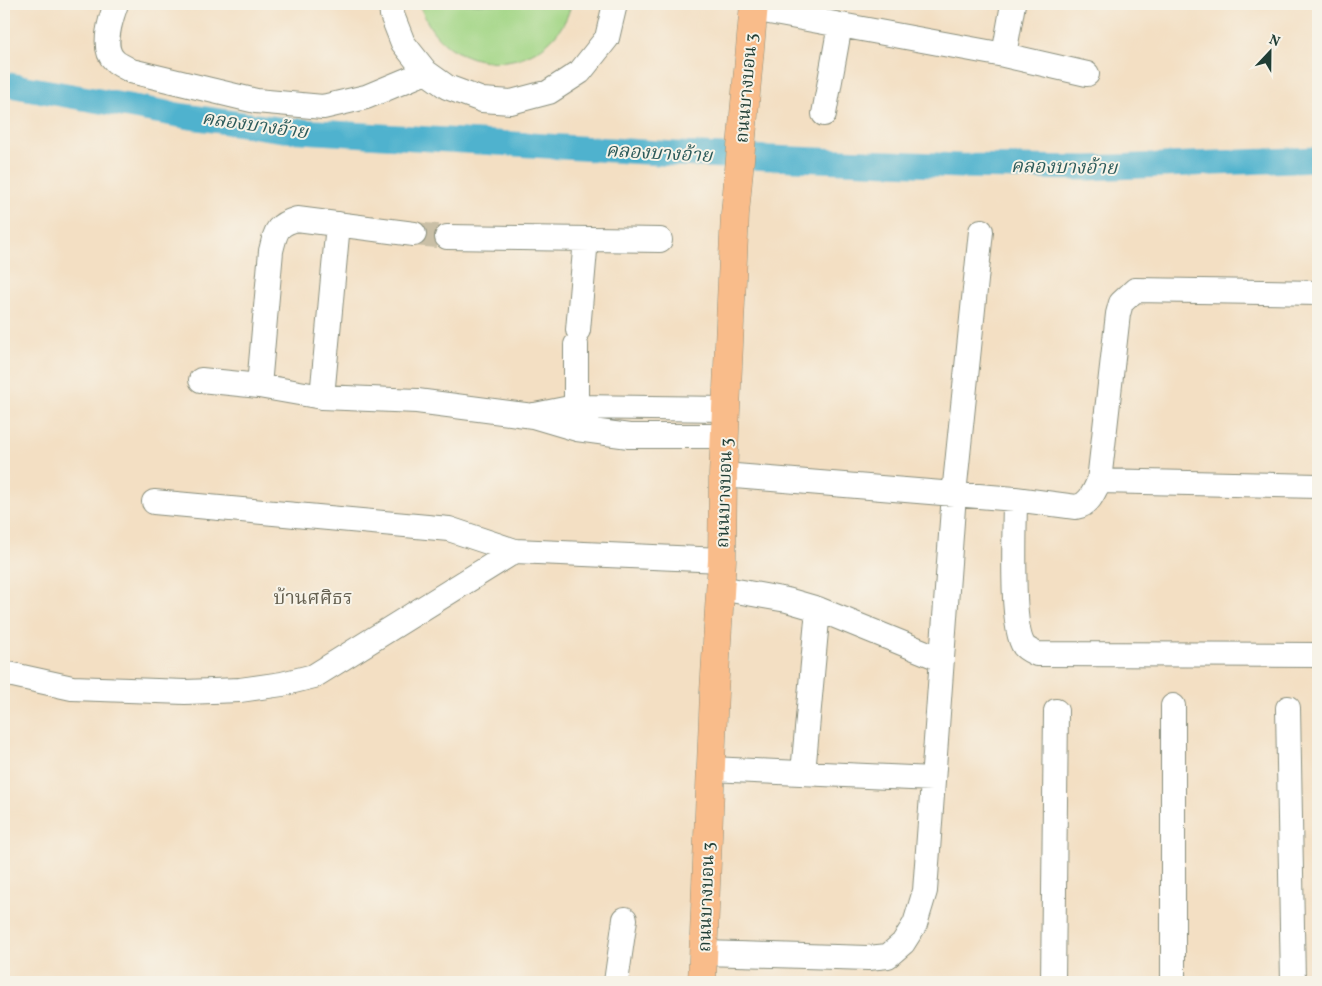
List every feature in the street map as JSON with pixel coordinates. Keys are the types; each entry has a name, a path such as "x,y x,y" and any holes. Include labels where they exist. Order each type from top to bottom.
{"main road":[{"name":"ถนนบางบอน 3","path":"702,982 722,560 723,475 735,214 754,6"}],"street":[{"path":"116,4 109,22 107,48 113,60 131,70 256,101 323,107 366,97 426,72"},
{"path":"391,4 392,15 403,43 426,72 447,87 482,100 512,102 549,92 580,72 607,38 615,4"},
{"path":"1004,55 1013,4"},
{"path":"754,6 840,25 1004,55 1087,74"},
{"path":"824,114 840,25"},
{"path":"259,386 271,251 276,230 284,223 297,220 414,234"},
{"path":"322,397 338,224"},
{"path":"704,953 868,958 888,956 903,943 915,924 925,891 954,494 981,232"},
{"path":"447,237 660,240"},
{"path":"576,418 577,338 586,239"},
{"path":"723,475 1016,499 1076,507 1082,506 1092,496 1098,480 1118,314 1121,303 1135,290 1318,294"},
{"path":"201,380 259,386 322,397 417,401 533,416 576,418 726,409"},
{"path":"576,418 629,436 725,436"},
{"path":"1098,480 1318,486"},
{"path":"1016,499 1015,608 1019,634 1024,647 1037,654 1318,655"},
{"path":"154,502 449,529 515,551 722,560"},
{"path":"4,674 72,688 91,689 185,692 240,690 282,684 314,676 515,551"},
{"path":"720,588 787,600 818,609 941,659"},
{"path":"803,773 818,609"},
{"path":"1173,706 1173,982"},
{"path":"1288,708 1293,982"},
{"path":"1053,982 1056,711"},
{"path":"711,769 933,779"},
{"path":"616,982 624,919"}],"green space":[{"path":"419,4 571,4 566,20 546,44 518,59 486,61 470,57 449,47 432,29"}],"waterway":[{"name":"คลองบางอ้าย","path":"4,84 184,116 285,130 676,154 960,166 1088,168 1318,159"}],"tunnel":[{"path":"414,234 447,237"}],"district":[{"name":"บ้านศศิธร","path":"313,597"}]}
